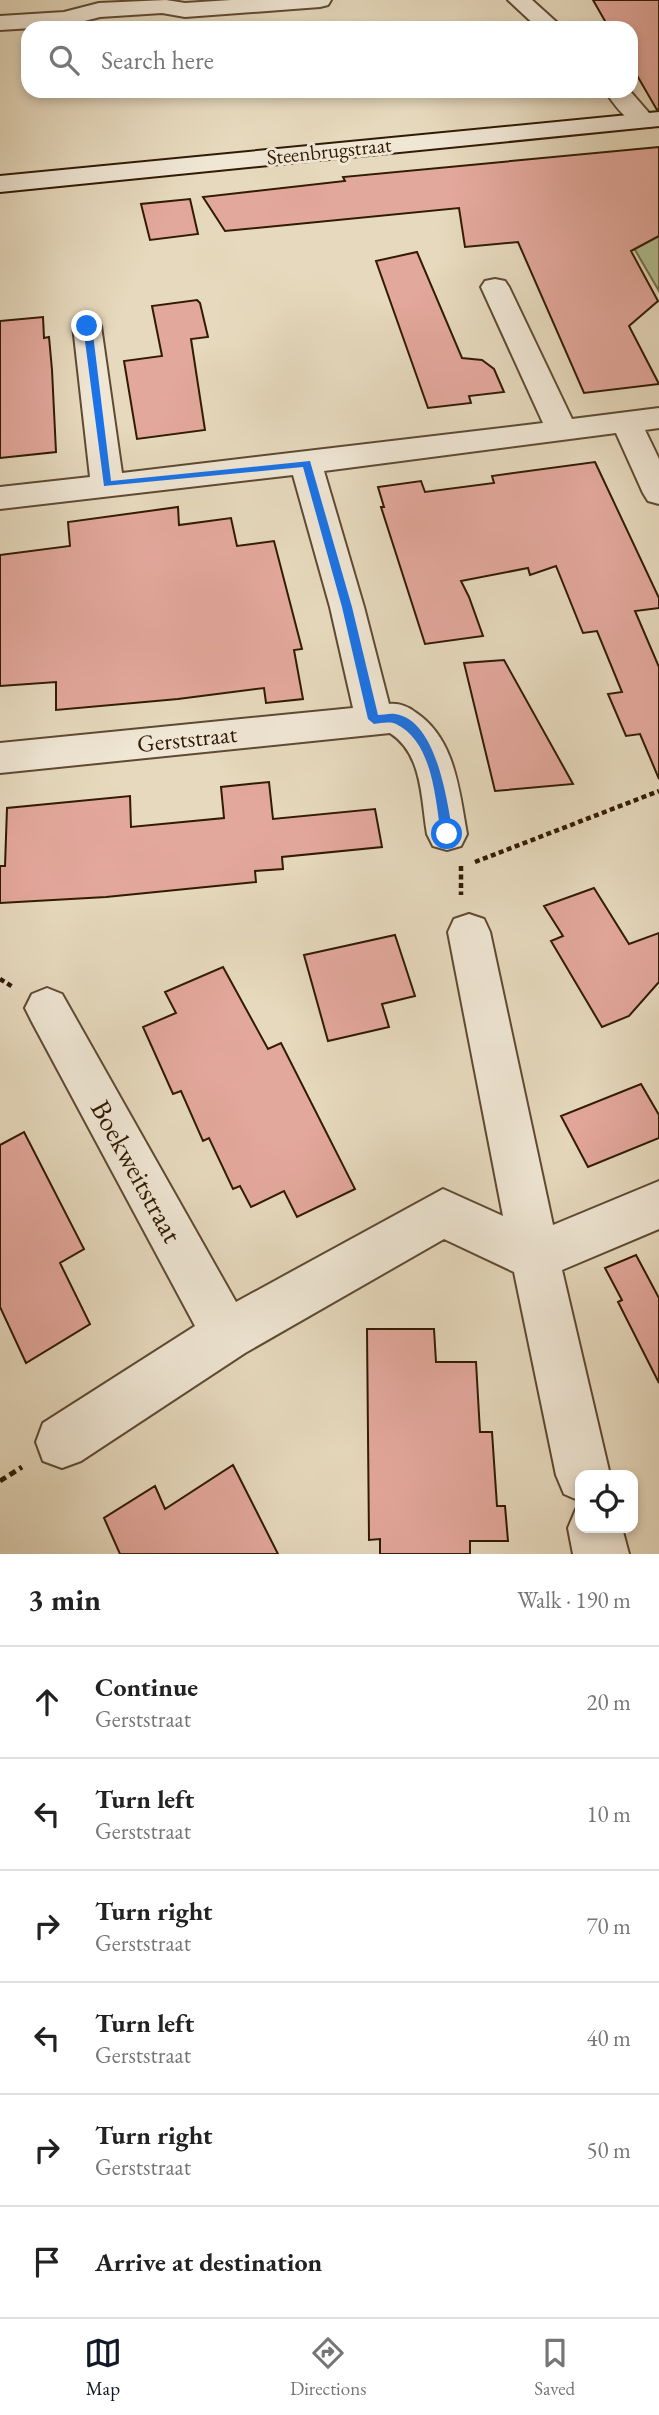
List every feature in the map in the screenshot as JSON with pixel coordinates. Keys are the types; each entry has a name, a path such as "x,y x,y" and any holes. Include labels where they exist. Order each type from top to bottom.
{"street":[{"path":"32,21 165,16 182,5 320,0"},
{"path":"519,0 544,21"},
{"path":"0,23 21,22"},
{"path":"625,98 651,120"},
{"name":"Steenbrugstraat","path":"0,184 651,120"},
{"path":"495,287 562,431"},
{"path":"87,326 107,484"},
{"path":"0,498 306,463 659,418"},
{"path":"626,422 659,493"},
{"path":"306,463 347,607 374,719"},
{"name":"Gerststraat","path":"0,758 396,718 418,734 435,774 454,849"},
{"path":"469,932 535,1257 582,1470"},
{"name":"Boekweitstraat","path":"47,1008 227,1335"},
{"path":"62,1442 227,1335 443,1213 535,1257 659,1205"},
{"path":"596,1533 601,1554"}],"path":[{"path":"454,849 465,866 659,791"}],"green space":[{"path":"659,231 659,291 631,243"}],"building":[{"path":"593,0 659,0 659,109 657,110 638,77 638,21 605,21"},
{"path":"659,147 659,236 631,251 658,301 629,326 659,384 584,393 518,242 465,247 459,208 225,231 203,197 345,181 343,177"},
{"path":"190,199 198,234 150,240 141,204"},
{"path":"417,252 462,358 482,360 494,369 504,392 469,396 471,403 428,408 376,261"},
{"path":"197,300 208,337 191,339 205,430 137,439 124,361 162,356 152,306"},
{"path":"43,317 44,338 49,337 56,452 0,458 0,321"},
{"path":"595,462 659,598 659,608 635,611 659,667 659,779 640,734 626,736 608,694 622,692 597,631 583,633 556,566 530,575 528,568 461,581 483,636 425,644 381,507 384,507 378,487 421,481 425,492 494,483 492,476"},
{"path":"178,507 179,525 231,518 237,546 274,541 302,649 294,650 303,699 266,703 264,688 56,710 56,682 0,686 0,555 70,546 68,522"},
{"path":"504,660 573,784 495,791 464,663"},
{"path":"269,782 273,819 375,809 382,847 282,857 283,869 255,871 256,882 106,897 0,903 0,866 5,866 7,808 130,796 131,827 224,818 221,787"},
{"path":"594,888 629,944 659,933 659,982 629,1016 602,1027 551,941 563,936 544,906"},
{"path":"395,935 415,996 382,1004 389,1027 328,1041 304,955"},
{"path":"223,967 268,1049 281,1043 355,1189 297,1217 284,1191 251,1207 240,1186 233,1189 209,1138 203,1141 181,1091 173,1094 143,1027 176,1013 165,992"},
{"path":"641,1084 659,1115 659,1138 588,1167 561,1116"},
{"path":"24,1132 84,1249 60,1263 90,1324 26,1363 0,1307 0,1145"},
{"path":"636,1255 659,1298 659,1383 618,1302 622,1300 605,1268"},
{"path":"367,1329 434,1329 436,1362 476,1362 480,1432 492,1432 497,1506 505,1506 508,1541 470,1541 470,1554 380,1554 380,1539 369,1540"},
{"path":"233,1465 278,1554 120,1554 104,1518 155,1486 165,1509"}],"route":[{"path":"87,326 107,484 306,463 347,607 374,719 396,718 418,734 430,757 438,783 447,834"}]}
